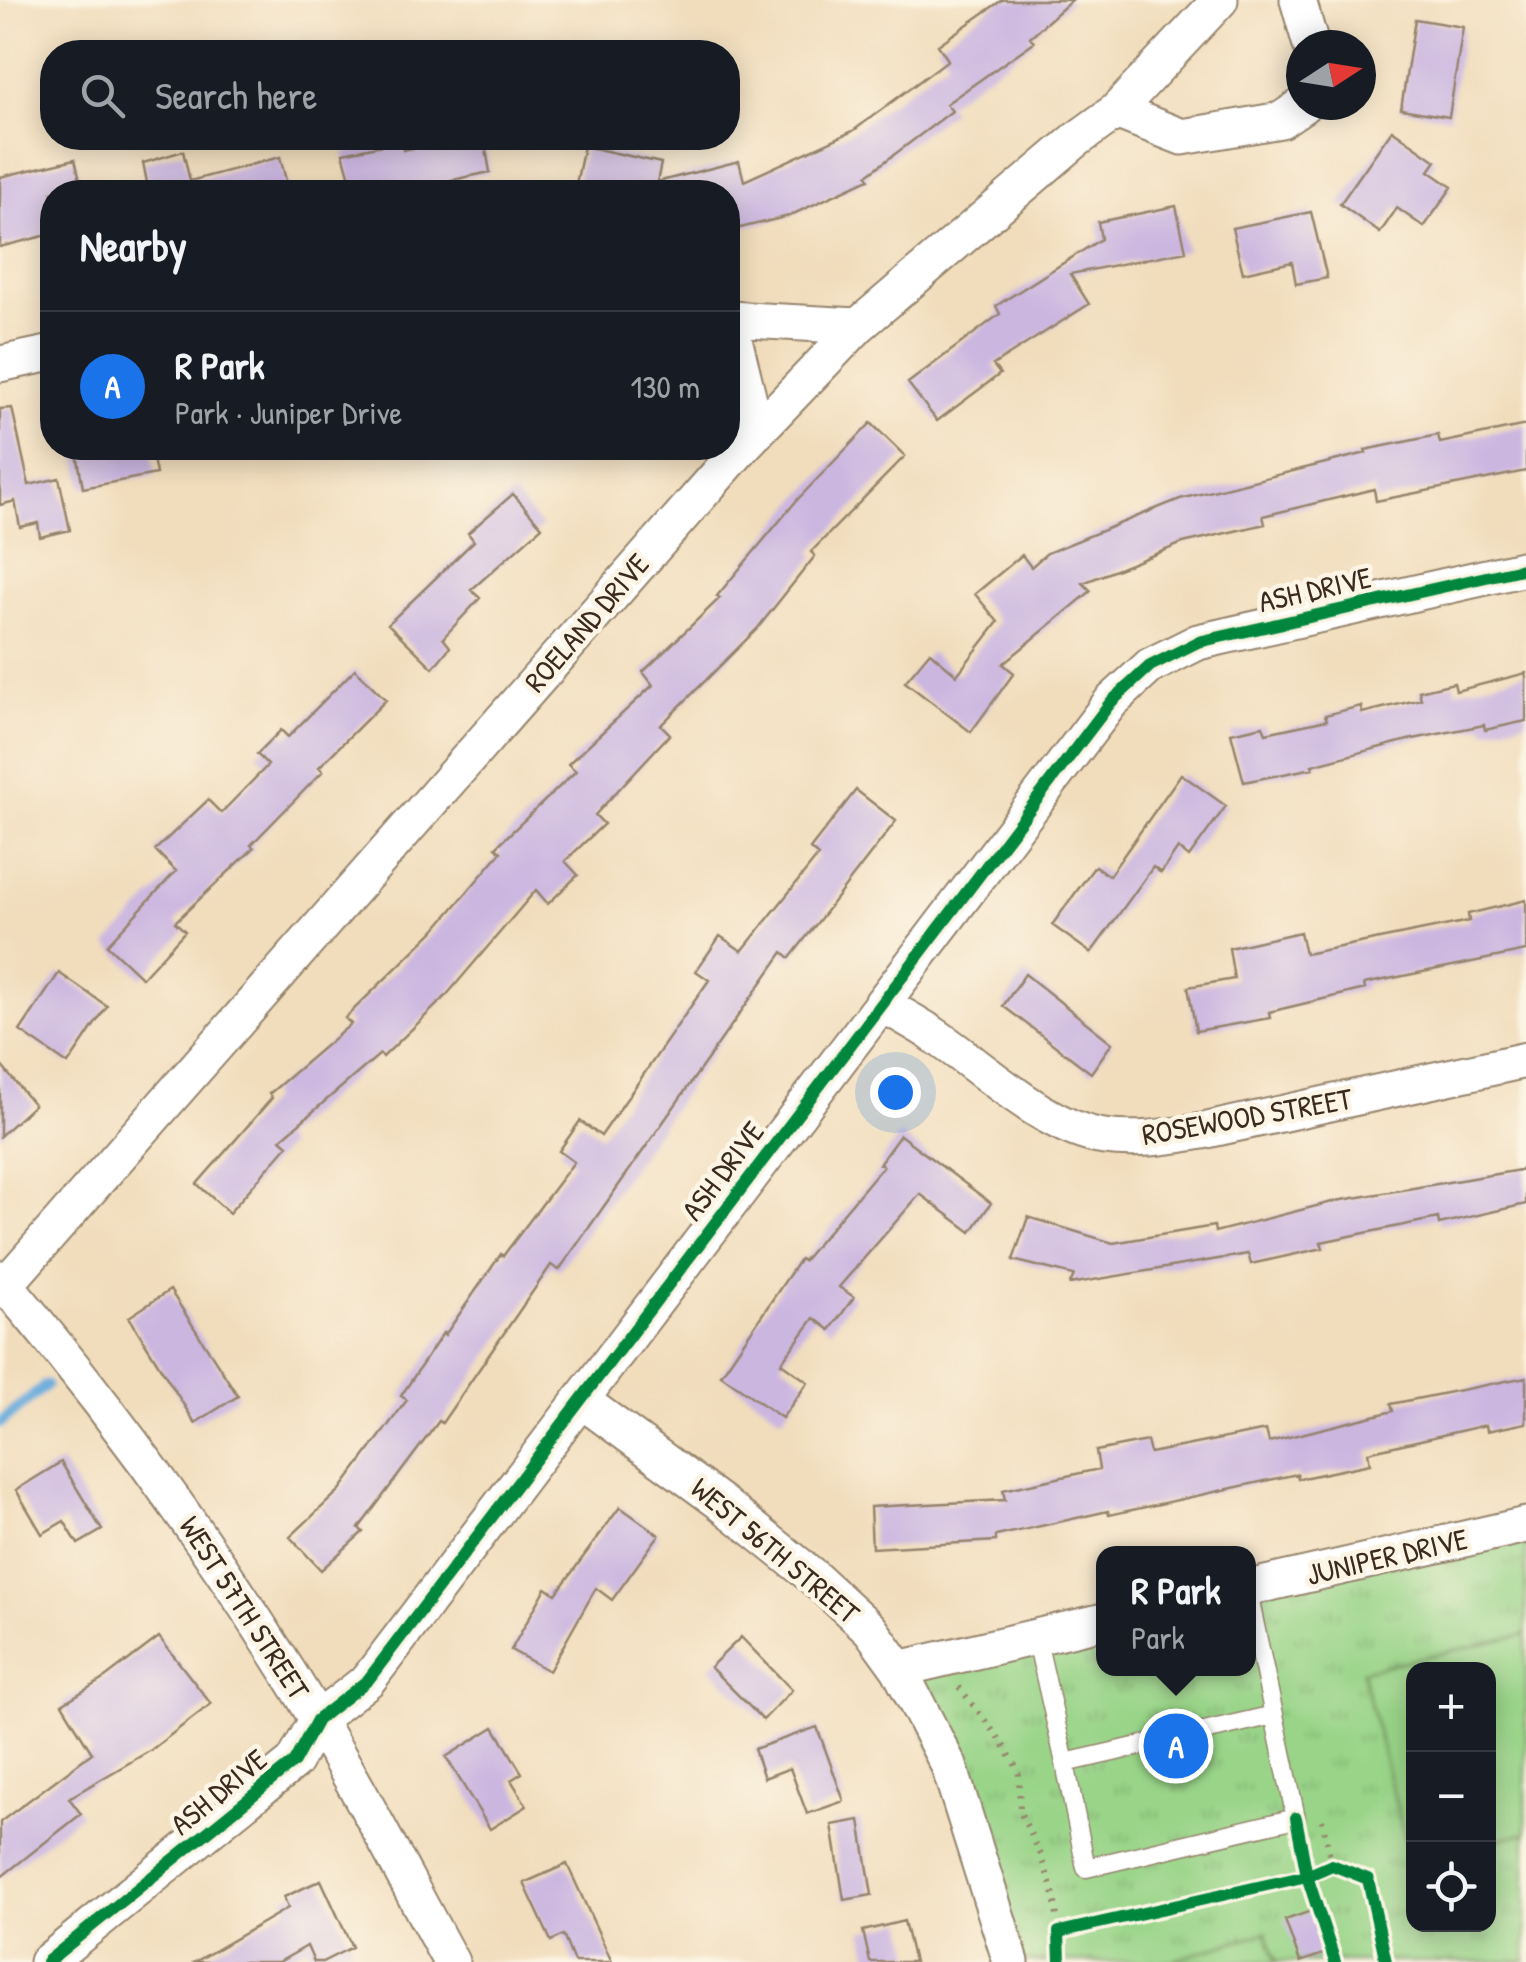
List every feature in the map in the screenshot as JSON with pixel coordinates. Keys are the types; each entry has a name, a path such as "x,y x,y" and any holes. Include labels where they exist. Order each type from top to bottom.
{"street":[{"name":"ROELAND DRIVE","path":"740,451 858,326 1076,140 1116,111 1220,0"},
{"path":"1298,0 1307,30"},
{"path":"1116,111 1182,137 1286,116"},
{"path":"740,320 858,326"},
{"path":"0,364 40,356"},
{"path":"740,366 757,432"},
{"name":"ROELAND DRIVE","path":"2,1285 732,460"},
{"name":"ASH DRIVE","path":"47,1962 294,1762 318,1720 368,1680 1111,702 1150,666 1198,642 1526,568"},
{"name":"ROSEWOOD STREET","path":"882,1004 936,1036 986,1075 1054,1118 1100,1137 1151,1139 1203,1131 1526,1060"},
{"name":"WEST 57TH STREET","path":"2,1285 46,1330 152,1469 318,1720 452,1962"},
{"name":"WEST 56TH STREET","path":"581,1400 720,1502 811,1575 870,1630 899,1669 949,1766 1011,1962"},
{"name":"JUNIPER DRIVE","path":"1256,1589 1526,1525"},
{"path":"899,1669 1096,1623"}],"lane":[{"path":"1036,1636 1086,1868 1296,1818 1256,1629"},
{"path":"1065,1763 1274,1715"}],"path":[{"path":"955,1682 1004,1745 1014,1765 1020,1812 1050,1882 1059,1936 1076,1928"},
{"path":"1317,1873 1332,1865 1341,1868"}],"green space":[{"path":"1526,1525 1526,1962 1018,1962 899,1669 1096,1623 1096,1676 1256,1676 1256,1586"},
{"path":"1526,1634 1526,1833 1496,1839 1496,1662 1406,1662 1406,1842 1362,1671"},
{"path":"1266,1932 1276,1962 1168,1962"}],"building":[{"path":"1002,0 1072,0 1030,37 1034,42 946,104 952,111 867,175 869,179 789,216 740,228 740,180 665,180 739,161 744,181 853,131 948,60 938,45"},
{"path":"1415,19 1463,27 1449,117 1401,109"},
{"path":"1392,130 1436,161 1429,171 1452,187 1424,227 1397,208 1380,233 1340,204"},
{"path":"486,150 490,172 453,180 351,180 343,153"},
{"path":"583,150 602,150 661,163 657,180 577,180"},
{"path":"183,151 190,180 147,180 143,163"},
{"path":"280,157 286,180 194,180"},
{"path":"75,159 80,180 40,180 40,237 0,247 0,177"},
{"path":"1176,206 1186,251 1070,274 1089,304 993,365 1000,374 937,421 908,383 1000,314 996,306 1101,239 1098,222"},
{"path":"1311,212 1327,278 1296,284 1292,262 1243,273 1232,228"},
{"path":"12,408 29,485 59,478 70,530 40,537 38,523 20,527 15,501 0,505 0,409"},
{"path":"871,423 905,456 811,552 815,556 757,629 661,725 670,734 595,815 604,824 565,861 578,875 548,904 536,890 445,997 383,1057 380,1054 281,1139 288,1145 229,1213 197,1184 272,1098 269,1094 351,1024 345,1018 433,932 501,852 496,847 576,771 568,764 653,685 643,672 720,598 717,596 797,500"},
{"path":"1526,425 1526,471 1376,501 1374,489 1263,516 1265,524 1183,543 1083,583 1091,591 1003,664 1014,673 971,732 905,682 930,652 957,675 998,622 975,594 1022,555 1031,567 1047,553 1180,499 1366,453 1365,450 1438,435 1440,443"},
{"path":"78,460 153,460 156,474 83,488"},
{"path":"513,494 542,527 471,590 480,598 443,638 450,647 433,668 388,624 474,541 468,533"},
{"path":"355,669 386,700 319,767 323,771 251,845 254,848 175,922 185,931 142,978 107,945 176,871 155,850 208,800 221,813 268,765 257,754 281,730 288,737"},
{"path":"1526,673 1526,721 1408,740 1312,765 1313,768 1244,782 1231,733 1263,726 1266,733 1327,720 1325,715 1361,706 1362,713 1421,699 1419,691 1454,683 1456,691"},
{"path":"1181,774 1226,806 1189,857 1178,848 1161,873 1153,867 1091,953 1052,925 1095,866 1109,876"},
{"path":"856,790 896,821 790,958 783,952 559,1270 551,1265 442,1423 439,1421 359,1528 363,1532 321,1570 290,1537 340,1490 407,1400 401,1396 443,1333 574,1162 559,1151 580,1121 601,1136 709,980 696,971 720,936 742,951 818,856 810,849"},
{"path":"1526,900 1526,951 1364,984 1365,989 1269,1012 1270,1018 1196,1031 1188,987 1234,979 1229,948 1300,932 1305,954 1469,921 1468,914"},
{"path":"59,973 107,1006 68,1064 20,1031"},
{"path":"1025,974 1112,1043 1091,1073 1003,1006"},
{"path":"0,1064 34,1105 0,1136"},
{"path":"900,1135 991,1203 971,1232 920,1194 839,1287 854,1297 830,1330 814,1318 781,1363 808,1382 782,1418 721,1375 800,1259 803,1261 883,1166 879,1164"},
{"path":"1526,1169 1526,1204 1439,1224 1438,1218 1321,1242 1323,1248 1251,1264 1248,1254 1070,1284 1074,1275 1013,1260 1028,1217 1113,1243 1214,1226 1215,1232 1336,1201"},
{"path":"170,1290 238,1396 195,1423 129,1317"},
{"path":"1526,1377 1526,1423 1487,1431 1486,1425 1368,1452 1370,1464 1298,1479 1297,1474 1109,1515 1108,1511 996,1536 996,1541 872,1548 870,1507 1005,1500 1003,1490 1099,1469 1096,1451 1147,1441 1150,1453 1266,1430 1269,1442 1393,1411 1391,1404"},
{"path":"61,1462 102,1530 78,1544 64,1521 42,1534 16,1490"},
{"path":"620,1507 659,1535 612,1600 596,1588 549,1671 511,1650 546,1588 556,1594"},
{"path":"159,1637 211,1704 151,1750 69,1798 81,1814 0,1878 0,1822 92,1753 62,1704 105,1678"},
{"path":"741,1637 792,1690 763,1720 710,1667"},
{"path":"494,1727 522,1773 511,1780 527,1806 490,1829 446,1757"},
{"path":"817,1727 844,1801 807,1814 790,1768 764,1778 754,1749"},
{"path":"860,1820 872,1895 844,1900 832,1825"},
{"path":"567,1864 612,1962 574,1962 563,1935 551,1941 524,1883"},
{"path":"321,1880 352,1947 322,1962 314,1962 307,1946 279,1962 195,1962 288,1908 284,1897"},
{"path":"1314,1910 1329,1952 1300,1962 1285,1920"},
{"path":"904,1921 914,1962 870,1962 863,1931"}],"waterway":[{"path":"0,1423 46,1385"}],"cycle path":[{"path":"47,1962 294,1762 317,1720 368,1680 1111,702 1150,666 1198,642 1526,568"},
{"path":"1296,1818 1307,1876 1335,1962"},
{"path":"1060,1962 1059,1932 1307,1876 1332,1865 1368,1879 1386,1962"}],"place":[{"name":"R Park","path":"1176,1746"}]}
